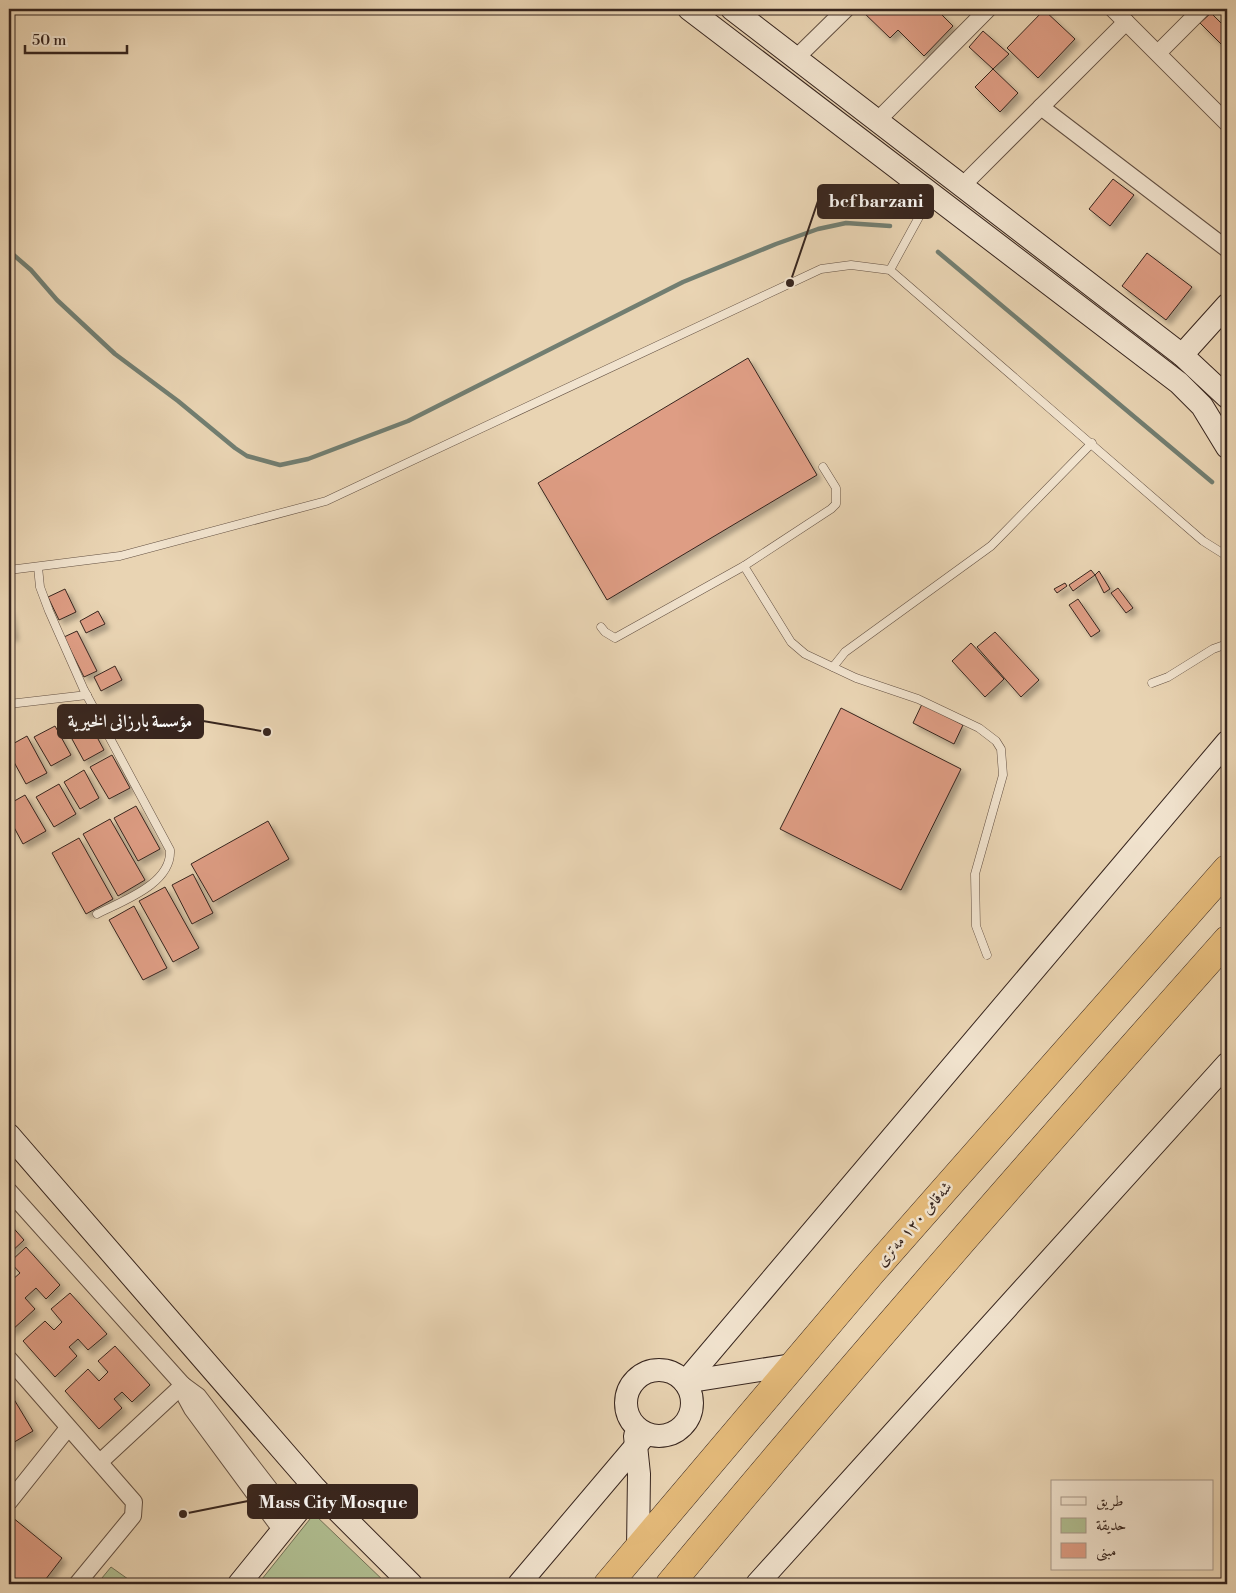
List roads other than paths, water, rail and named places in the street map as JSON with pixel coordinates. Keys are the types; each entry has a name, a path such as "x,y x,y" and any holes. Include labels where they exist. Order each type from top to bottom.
{"highway":[{"name":"شەقامی ١٢٠ مەتری","path":"608,1584 792,1365 1227,869"},
{"path":"670,1584 776,1457 1010,1185 1227,940"}],"street":[{"path":"689,9 1179,383 1212,419 1227,447"},
{"path":"732,9 1182,354 1227,397"},
{"path":"796,58 846,9"},
{"path":"877,121 988,9"},
{"path":"1113,9 1227,123"},
{"path":"1158,53 1202,9"},
{"path":"962,186 1126,22"},
{"path":"1041,107 1227,249"},
{"path":"1182,354 1227,305"},
{"path":"685,1382 1227,742"},
{"path":"758,1584 1227,1064"},
{"path":"9,1135 316,1489 411,1584"},
{"path":"11,1198 183,1385 186,1398 192,1409 287,1525"},
{"path":"9,1359 68,1428 132,1498 134,1512 77,1584"},
{"path":"685,1382 792,1365"},
{"path":"638,1434 662,1437 672,1435 687,1421 692,1401 690,1391 685,1382 676,1374 665,1370 648,1372 633,1382 628,1392 626,1404 628,1415 638,1434 638,1549"},
{"path":"100,1462 183,1385"},
{"path":"9,1502 68,1428"},
{"path":"519,1584 638,1434"},
{"path":"238,1584 316,1489"}],"lane":[{"path":"890,270 932,195"},
{"path":"9,570 120,556 326,502 821,269 851,265 890,270 1203,541 1227,556"},
{"path":"832,667 845,652 991,546 1092,443"},
{"path":"601,627 615,638 744,566 836,504 836,488 823,466"},
{"path":"744,566 791,642 805,654 856,678 918,699 979,728 996,741 1001,749 1003,775 975,874 976,926 987,955"},
{"path":"38,567 40,587 49,611 87,695 166,840 171,860 167,869 145,888 97,914"},
{"path":"1152,683 1168,677 1213,649 1227,644"},
{"path":"9,704 87,695"}],"waterway":[{"path":"9,251 31,270 57,300 115,354 178,401 235,448 247,456 280,465 308,459 408,421 683,282 776,244 818,229 846,223 890,226"},
{"path":"938,252 1212,482"}],"place":[{"name":"bcf barzani","path":"790,283"},
{"name":"مؤسسة بارزانی الخیریة","path":"267,732"},
{"name":"Mass City Mosque","path":"183,1514"}]}
